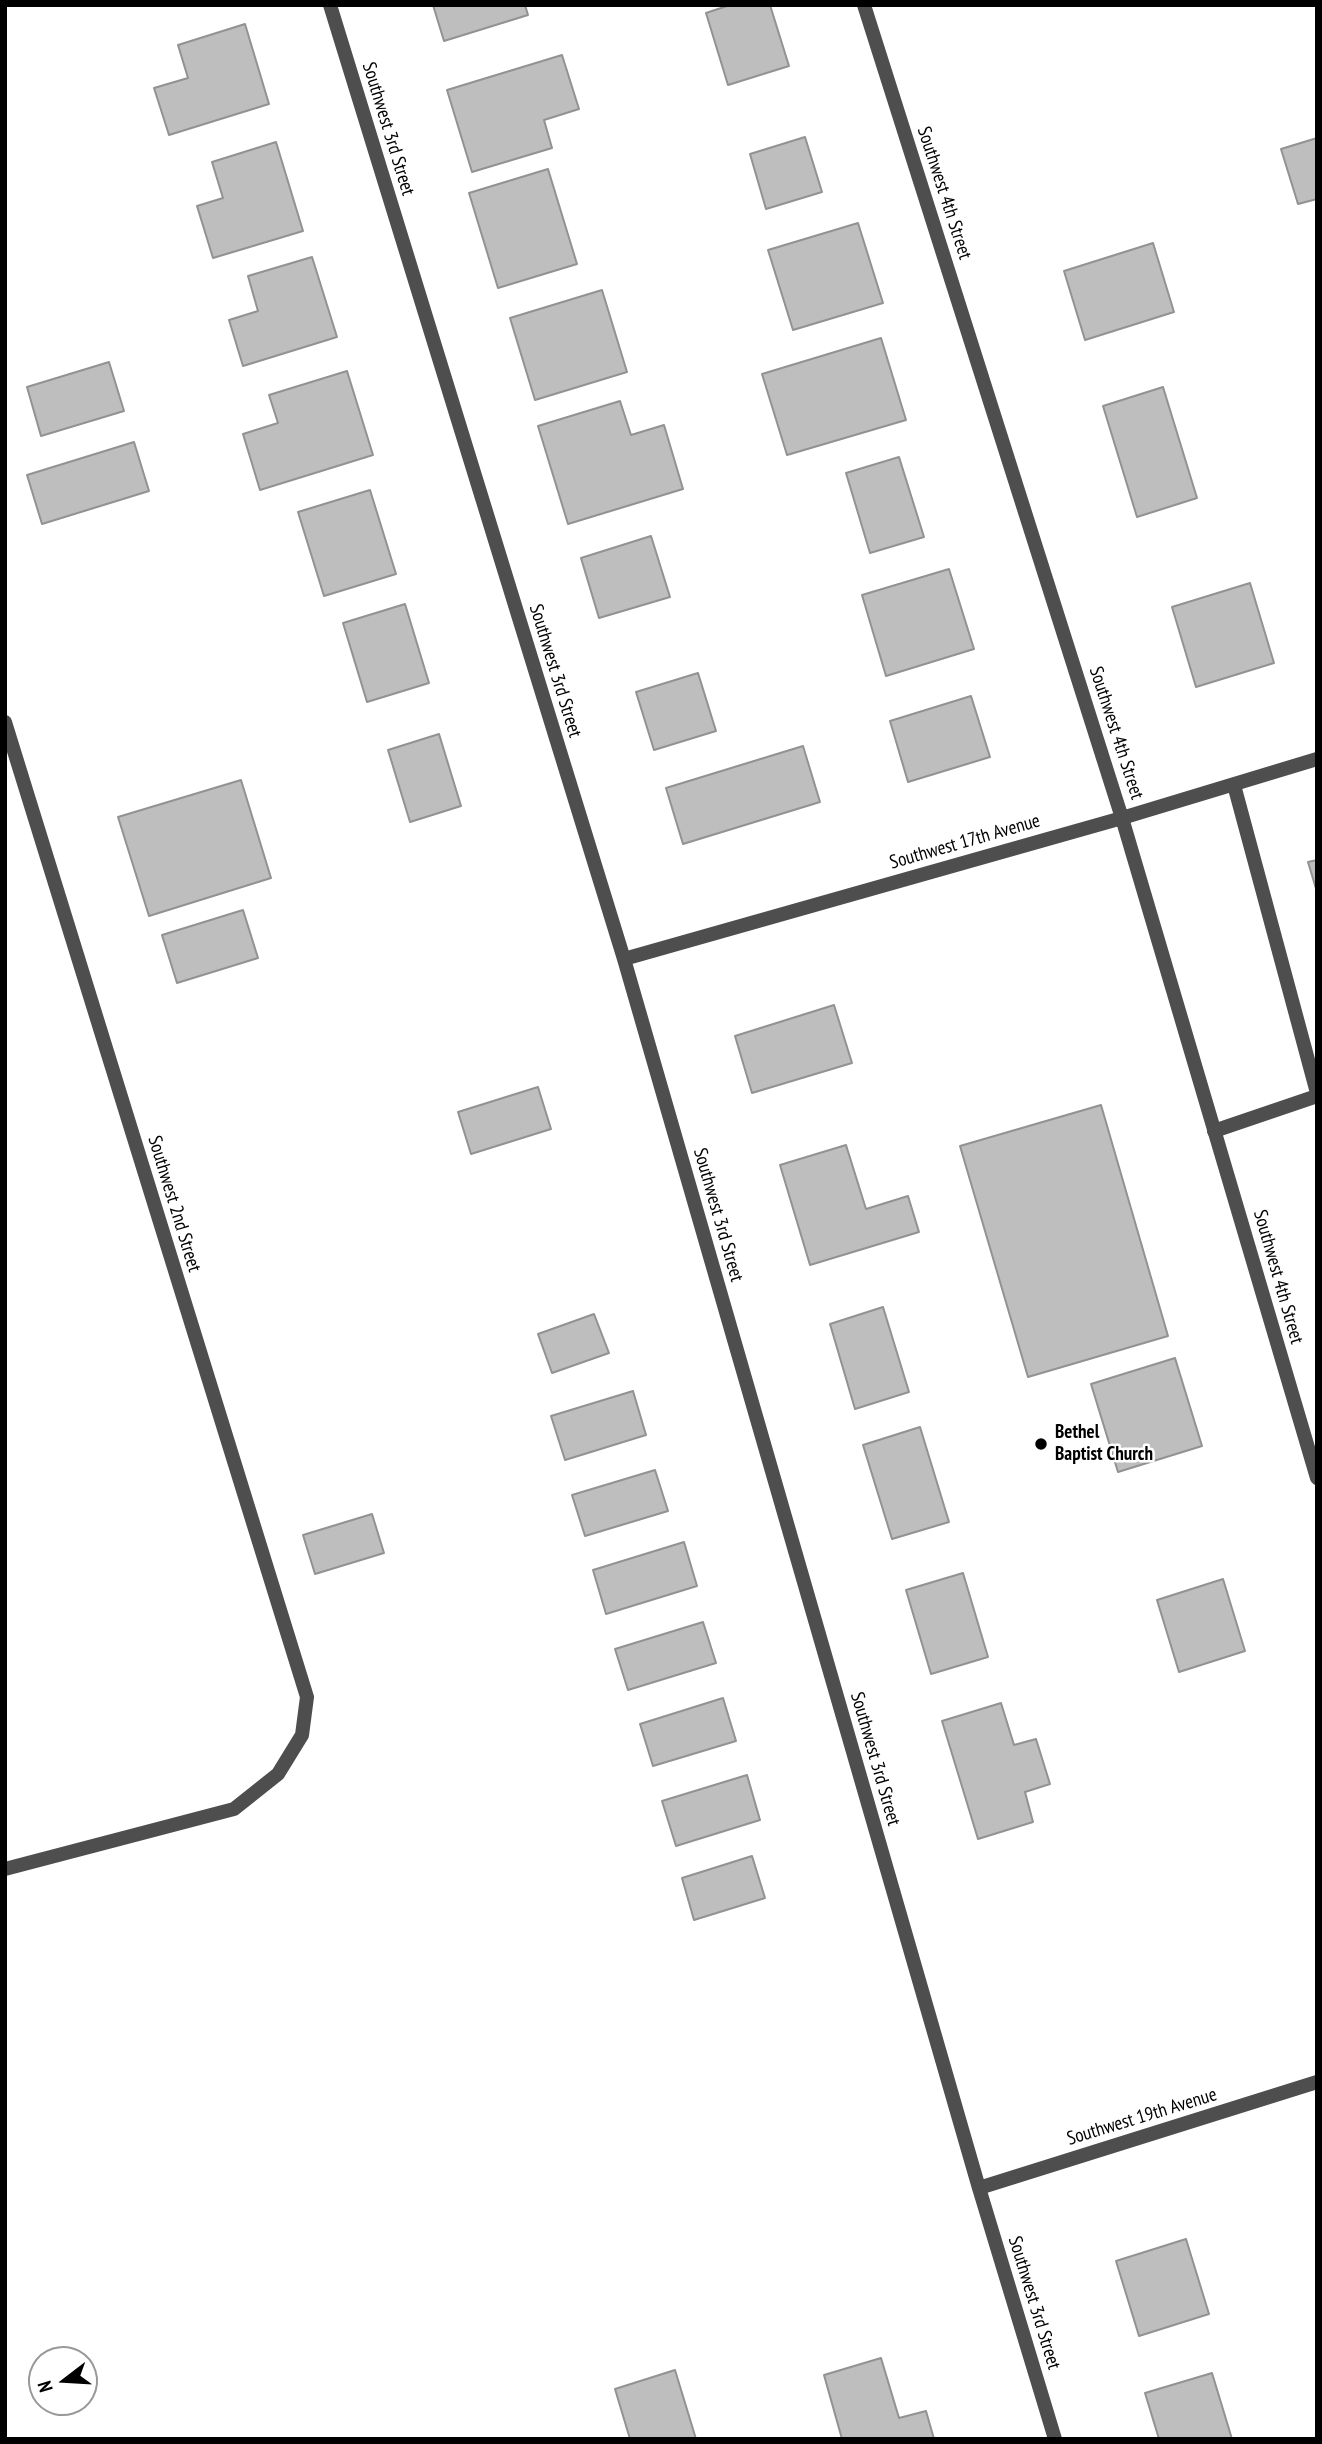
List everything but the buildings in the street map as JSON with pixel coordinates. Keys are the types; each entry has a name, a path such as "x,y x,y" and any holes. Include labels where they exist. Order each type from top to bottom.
{"street":[{"name":"Southwest 3rd Street","path":"330,5 624,959 979,2188 1055,2439"},
{"name":"Southwest 4th Street","path":"864,5 1122,818 1317,1478"},
{"name":"Southwest 2nd Street","path":"5,722 307,1697 302,1735 278,1774 234,1809 5,1869"},
{"name":"Southwest 17th Avenue","path":"624,959 1317,760"},
{"path":"1214,1131 1317,1094 1234,785"},
{"name":"Southwest 19th Avenue","path":"979,2188 1317,2082"}],"place":[{"name":"Bethel Baptist Church","path":"1041,1444"}]}
